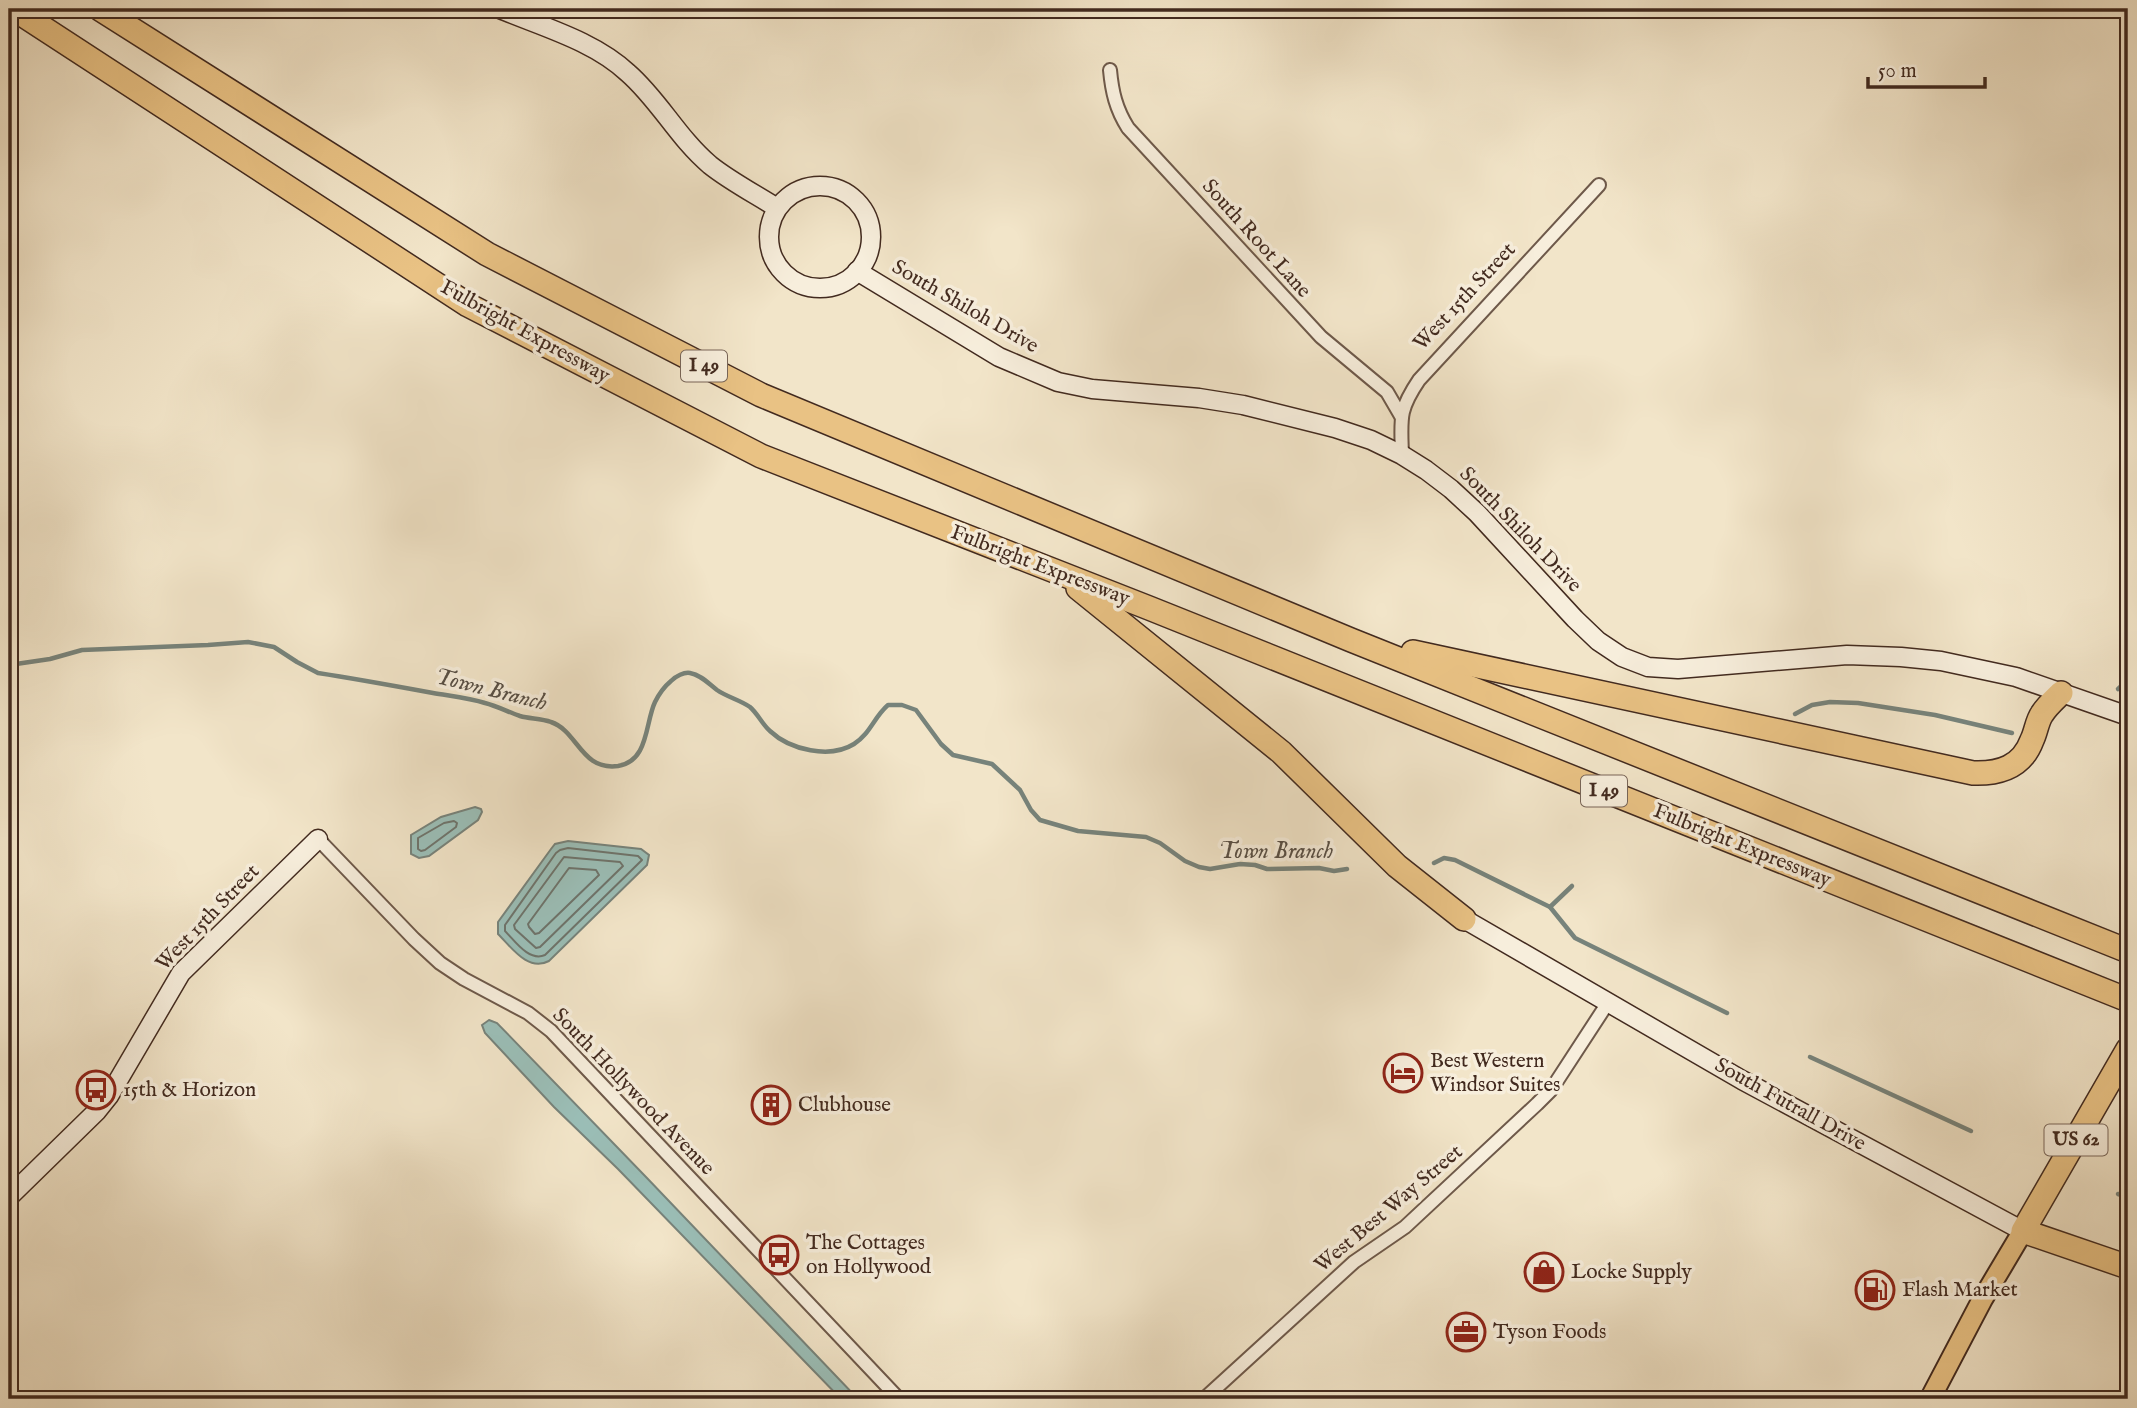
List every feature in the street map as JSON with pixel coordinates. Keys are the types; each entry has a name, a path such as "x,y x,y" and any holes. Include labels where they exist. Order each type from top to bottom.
{"highway":[{"name":"Fulbright Expressway","path":"14,9 468,305 761,456 2128,1000"},
{"name":"I 49","path":"100,9 487,254 761,395 1351,640 2128,951"},
{"path":"1059,573 1281,752 1397,866 1464,919"},
{"path":"1351,640 1973,773 1996,772 2014,764 2029,749 2041,714 2061,693"},
{"name":"US 62","path":"2023,1231 2128,1049"},
{"name":"South Futrall Drive","path":"2023,1231 2128,1267"}],"main road":[{"path":"1930,1399 1982,1300 2023,1231"}],"street":[{"path":"500,9 598,50 628,72 688,143 711,165 778,208"},
{"name":"South Root Lane","path":"1110,70 1112,93 1118,112 1128,128 1321,337 1387,392 1401,416"},
{"name":"West 15th Street","path":"1402,455 1401,416 1419,380 1599,185"},
{"path":"822,186 839,189 854,198 864,212 870,228 870,246 857,271 839,284 823,287 807,286 780,269 772,254 769,239 771,222 778,208 790,195 805,188 822,186"},
{"name":"South Shiloh Drive","path":"857,271 999,358 1058,382 1092,389 1199,398 1242,405 1335,428 1371,440 1402,455 1451,489 1477,513 1598,641 1622,657 1648,667 1690,668 1847,655 1941,661 2016,677 2128,716"},
{"name":"West 15th Street","path":"9,1197 109,1096 181,973 318,839"},
{"name":"South Hollywood Avenue","path":"318,839 440,963 528,1013 551,1031 899,1399"},
{"name":"South Futrall Drive","path":"1464,919 1742,1080 2023,1231"},
{"name":"West Best Way Street","path":"1205,1399 1354,1262 1405,1227 1537,1104 1551,1090 1609,1001"}],"water":[{"path":"475,807 482,812 478,820 429,856 419,858 411,854 411,835 441,817"},
{"path":"568,841 641,849 649,855 647,865 549,961 541,964 527,961 498,934 498,922 555,844"},
{"path":"489,1020 497,1023 858,1399 841,1399 618,1169 554,1107 485,1033 482,1025"}],"waterway":[{"name":"Town Branch","path":"9,662 16,664 50,659 82,650 248,642 274,647 318,673 473,700 520,716 551,722 568,733 588,757 606,766 628,763 635,757 641,749 658,696 673,679 685,673 698,676 750,707 778,738 810,750 844,749 864,735 888,705 902,705 916,710 941,744 953,755 992,764 1020,790 1040,820 1078,831 1146,837 1160,843 1185,861 1210,869 1240,864 1267,869 1347,869"},
{"path":"2118,689 2128,680"},
{"path":"1795,714 1812,705 1830,702 1858,703 1935,715 2012,733"},
{"path":"1434,863 1444,858 1455,860 1550,907 1575,938 1727,1013"},
{"path":"1550,907 1572,886"},
{"path":"1810,1057 1971,1131"},
{"path":"2118,1194 2128,1197"}],"place":[{"name":"Best Western Windsor Suites","path":"1403,1073"},
{"name":"15th & Horizon","path":"96,1090"},
{"name":"Clubhouse","path":"771,1105"},
{"name":"The Cottages on Hollywood","path":"779,1255"},
{"name":"Locke Supply","path":"1544,1272"},
{"name":"Flash Market","path":"1875,1290"},
{"name":"Tyson Foods","path":"1466,1332"}]}
